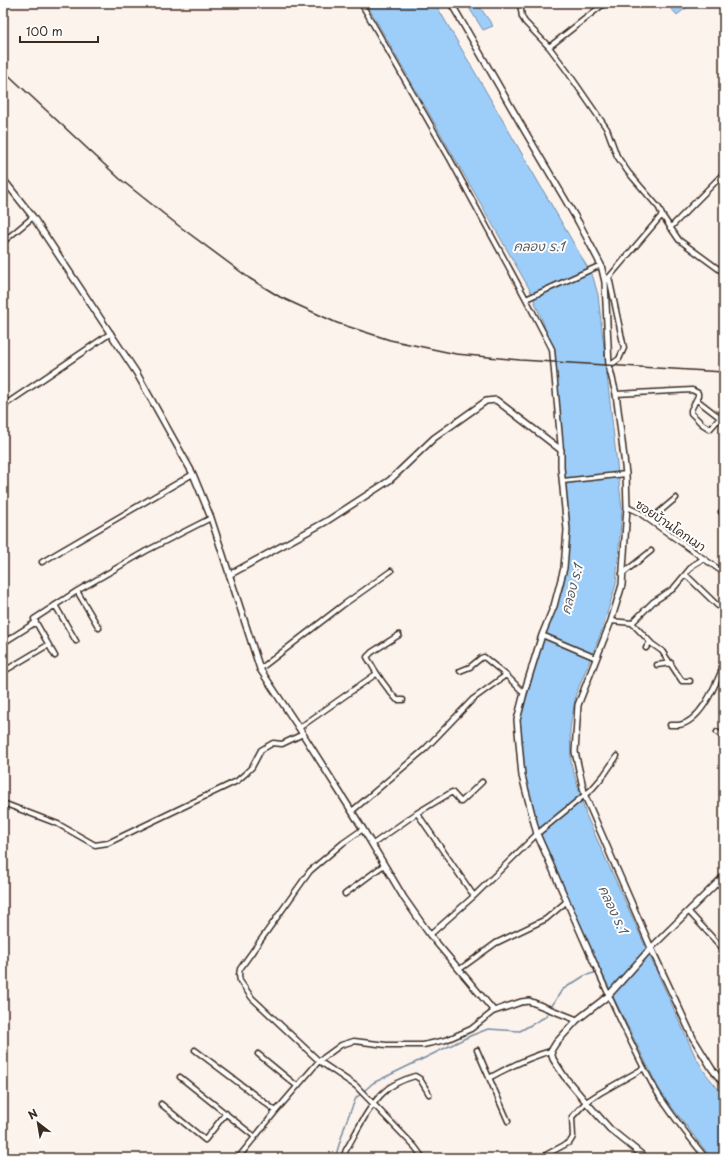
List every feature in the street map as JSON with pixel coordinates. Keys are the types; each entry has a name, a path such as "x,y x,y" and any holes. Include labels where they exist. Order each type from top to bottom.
{"street":[{"path":"360,3 450,159 552,349 562,450 561,467 566,481 567,530 564,568 554,606 542,634 517,720 522,776 538,834 608,996 656,1090 686,1134 706,1158"},
{"path":"451,3 579,223 600,265 605,282 609,366 616,394 627,507 622,585 611,621 578,705 575,752 585,796 651,948 693,1038 712,1069 724,1084"},
{"path":"520,3 522,17 525,22 567,71 607,129 616,156 659,208 662,216 678,240 724,273"},
{"path":"548,47 605,3"},
{"path":"670,228 724,173"},
{"path":"3,179 33,217 111,333 136,372 193,474 211,518 260,669 373,844 404,898 430,935 494,1011"},
{"path":"605,282 662,216"},
{"path":"3,242 33,217"},
{"path":"526,299 600,265"},
{"path":"609,277 624,348 619,359 609,366"},
{"path":"3,406 111,333"},
{"path":"616,394 690,389 698,393 697,400 691,410 691,413 702,424 710,429 719,420 719,417 697,400"},
{"path":"229,575 327,521 390,480 434,438 486,401 496,400 562,450"},
{"path":"42,562 193,474"},
{"path":"566,481 623,474"},
{"path":"652,522 657,514 676,498"},
{"name":"ซอยบ้านโคกเมา","path":"627,507 638,512 724,573"},
{"path":"55,656 34,619 77,591 146,551 211,518"},
{"path":"622,574 651,551"},
{"path":"632,623 653,602 673,588 686,575 693,565 703,559"},
{"path":"260,669 343,605 391,571"},
{"path":"686,575 718,606"},
{"path":"77,591 99,628"},
{"path":"55,605 76,641"},
{"path":"611,621 632,623 650,642 662,651 682,681 690,681"},
{"path":"3,643 36,622"},
{"path":"542,634 596,658"},
{"path":"399,635 367,657 376,674 397,700 403,700"},
{"path":"646,648 650,642"},
{"path":"6,670 48,645"},
{"path":"460,671 484,657 506,675 524,693"},
{"path":"657,666 671,663"},
{"path":"670,725 681,725 692,719 703,707 716,686 724,665"},
{"path":"299,728 376,674"},
{"path":"352,811 425,748 473,699 506,675"},
{"path":"717,732 724,738"},
{"path":"3,803 58,824 95,845 108,843 237,780 252,767 262,750 273,743 282,744 303,734"},
{"path":"430,935 474,896 538,834 585,796 604,775 617,756"},
{"path":"373,844 417,813 452,792 461,802 482,782"},
{"path":"417,813 474,896"},
{"path":"363,829 343,843 310,871 240,970 240,981 252,998 319,1061 356,1086 415,1147 423,1158"},
{"path":"345,894 384,865"},
{"path":"646,1158 610,1129 564,1076 553,1059 551,1052 556,1043 577,1020 608,996 651,948 724,876"},
{"path":"460,969 496,943 546,919 567,900"},
{"path":"689,912 724,950"},
{"path":"238,1158 319,1061 341,1045 354,1041 386,1045 423,1045 446,1040 471,1029 494,1011 525,1002 562,1013 577,1020"},
{"path":"195,1050 276,1111"},
{"path":"478,1050 508,1121"},
{"path":"489,1078 510,1066 540,1054 551,1052"},
{"path":"258,1054 297,1086"},
{"path":"540,1158 570,1142 573,1137 572,1117 586,1102 614,1084 628,1078 644,1068"},
{"path":"343,1158 346,1150 384,1091 415,1076 420,1078 429,1094"},
{"path":"180,1077 255,1137"},
{"path":"161,1104 205,1140 226,1113"}],"water":[{"name":"คลอง ร.1","path":"366,3 435,3 593,277 598,295 622,509 616,584 601,633 576,694 570,729 571,763 586,815 695,1056 706,1074 724,1096 724,1158 711,1158 661,1093 600,971 541,836 524,774 520,721 543,639 564,585 569,523 551,353 544,325 530,290"},
{"path":"466,3 477,3 493,26 483,30"},
{"path":"692,3 677,15 667,4"}],"waterway":[{"path":"551,1007 562,990 584,976 597,972"},
{"path":"335,1158 346,1122 356,1098 373,1083 470,1036 488,1029 520,1031 545,1017 549,1011"}],"railway":[{"path":"3,70 120,179 179,226 249,278 280,297 337,323 390,340 456,354 520,360 724,372"}]}
